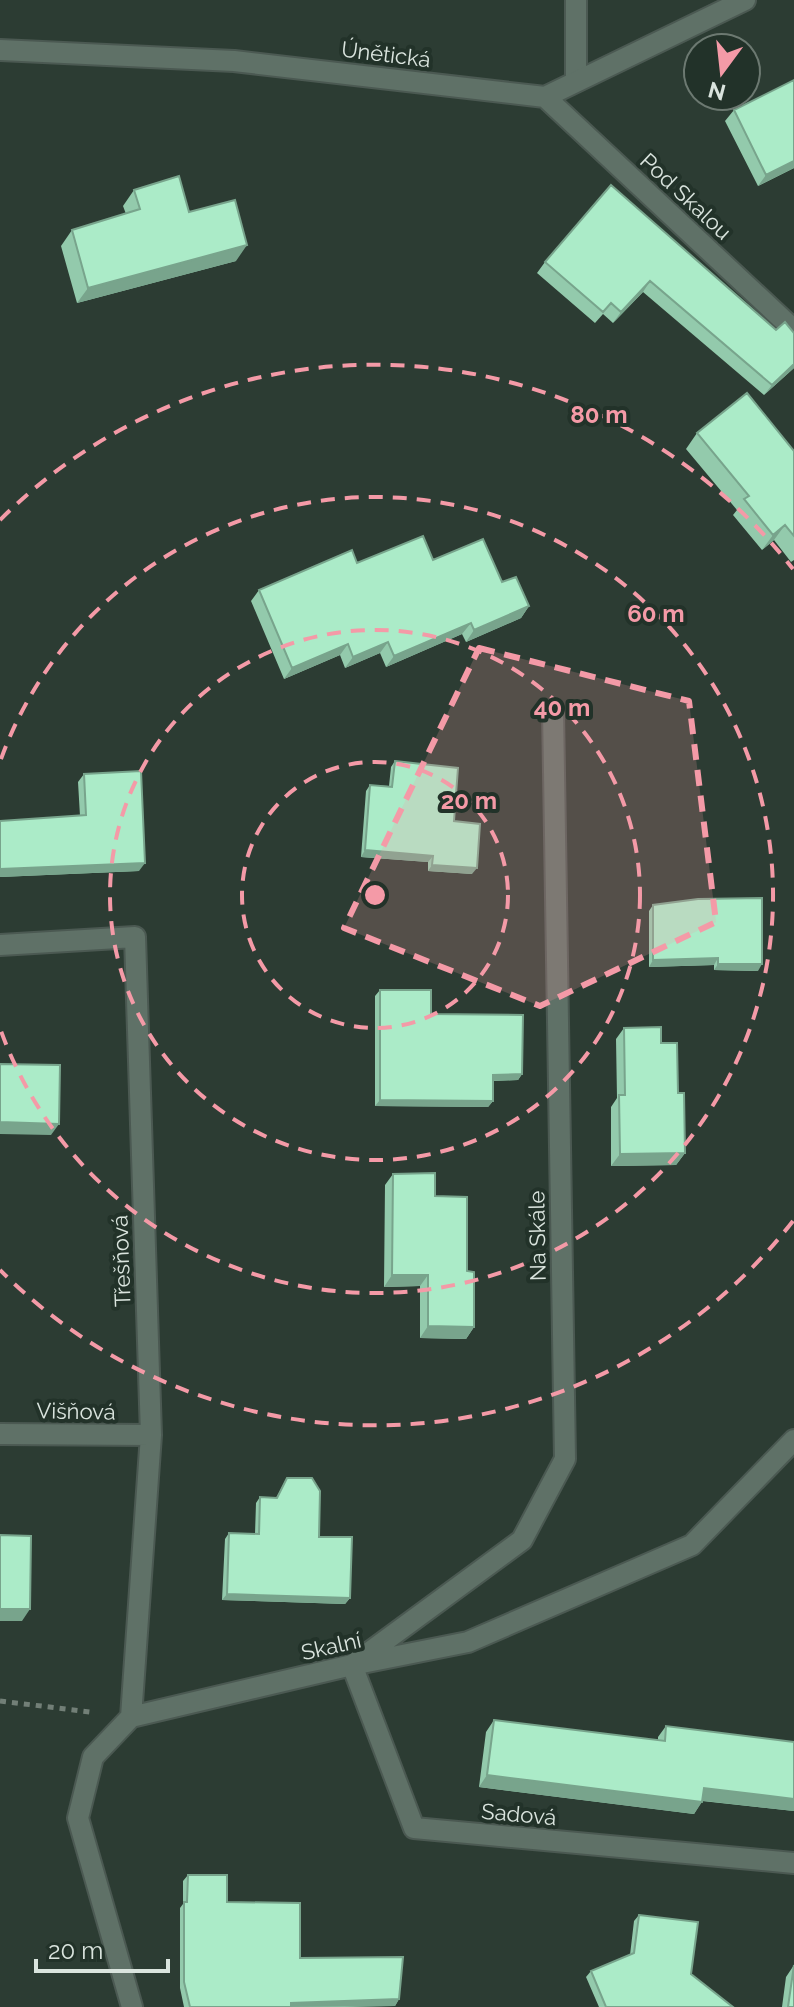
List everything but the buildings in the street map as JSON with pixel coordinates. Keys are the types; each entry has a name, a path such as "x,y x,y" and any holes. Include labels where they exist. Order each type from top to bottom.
{"street":[{"path":"576,0 576,81"},
{"path":"545,97 745,0"},
{"name":"Únětická","path":"0,50 234,61 545,97"},
{"name":"Pod Skalou","path":"545,97 794,330"},
{"name":"Na Skále","path":"352,1665 522,1540 565,1459 553,710"},
{"name":"Třešňová","path":"0,945 135,937 151,1435 131,1717"},
{"name":"Višňová","path":"0,1434 151,1435"},
{"name":"Skalní","path":"131,1717 352,1665 468,1642 692,1545 794,1440"},
{"name":"Sadová","path":"352,1665 414,1828 794,1863"},
{"path":"131,1717 93,1757 78,1818 132,2007"}],"path":[{"path":"0,1701 131,1717"}],"highlighted area":[{"path":"479,648 689,701 716,922 540,1006 344,928"}]}
